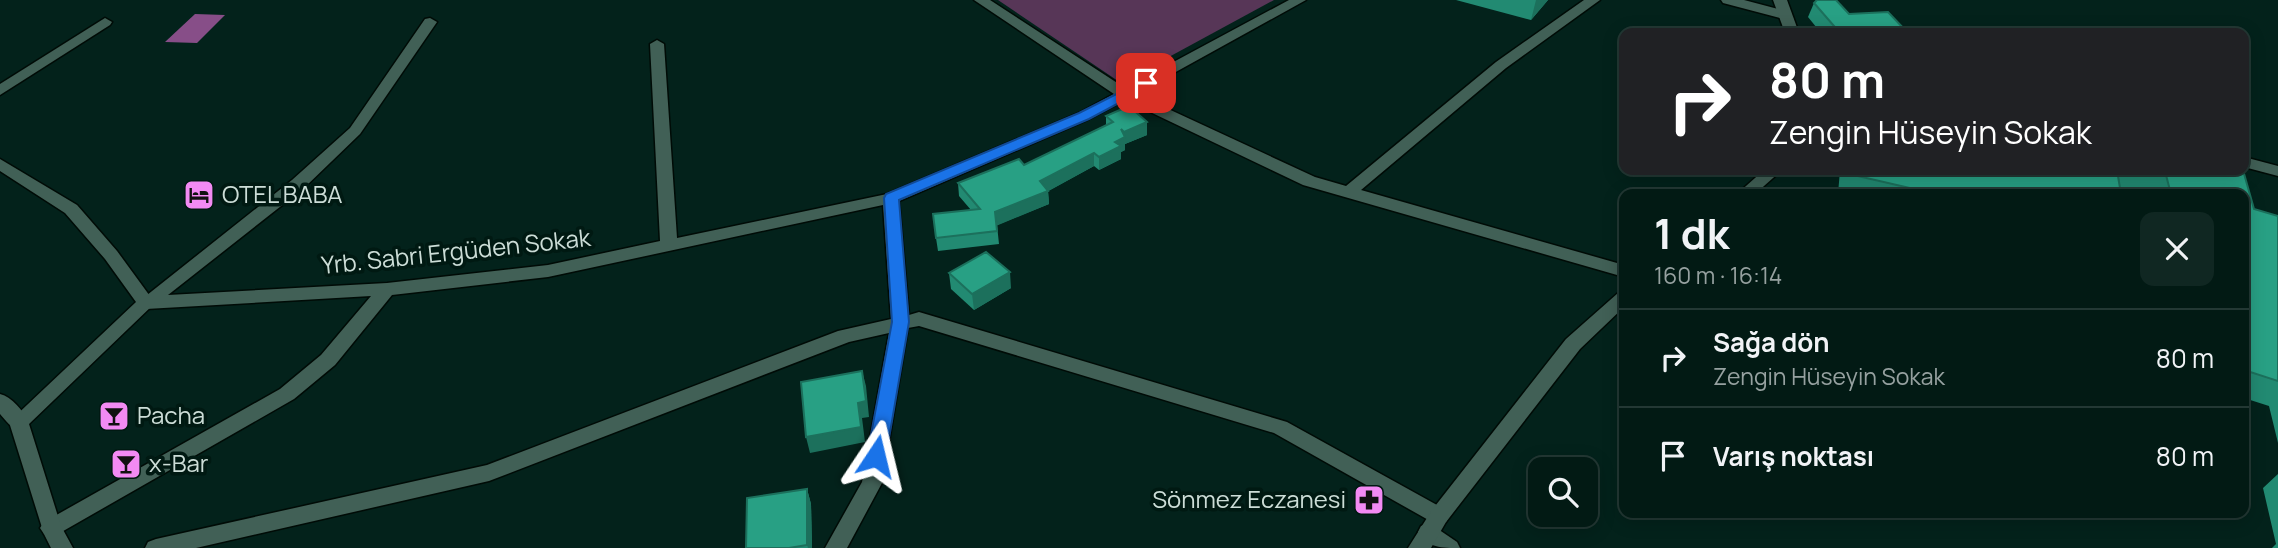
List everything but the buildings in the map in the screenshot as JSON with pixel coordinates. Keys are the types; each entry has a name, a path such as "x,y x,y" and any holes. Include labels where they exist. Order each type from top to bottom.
{"street":[{"path":"981,0 1126,95 1309,181 1619,270"},
{"name":"Yrb. Sabri Ergüden Sokak","path":"146,303 387,289 548,271 891,198 1084,116 1299,0"},
{"path":"1348,192 1501,65 1593,0"},
{"path":"1728,0 1784,15"},
{"path":"1780,0 1790,28"},
{"path":"0,91 105,22"},
{"path":"19,422 146,303 298,184 355,131 430,22"},
{"path":"657,44 669,247"},
{"path":"2249,163 2278,171"},
{"path":"0,164 72,209 111,255 146,303"},
{"path":"1751,189 1768,175"},
{"path":"836,548 872,483 900,322 891,198"},
{"path":"51,528 286,394 328,360 387,289"},
{"path":"1429,532 1573,344 1619,304"},
{"path":"156,548 489,473 845,336 919,319 1280,427 1449,548"},
{"path":"0,401 19,422 51,528 62,548"}],"shaded area":[{"path":"998,0 1274,0 1121,83"},
{"path":"195,14 225,15 197,43 165,42"}],"place":[{"name":"OTEL BABA","path":"199,195"},
{"name":"Pacha","path":"114,416"},
{"name":"x-Bar","path":"126,464"},
{"name":"Sönmez Eczanesi","path":"1369,500"}],"route":[{"path":"876,456 900,322 891,198 1084,116 1146,83"}]}
